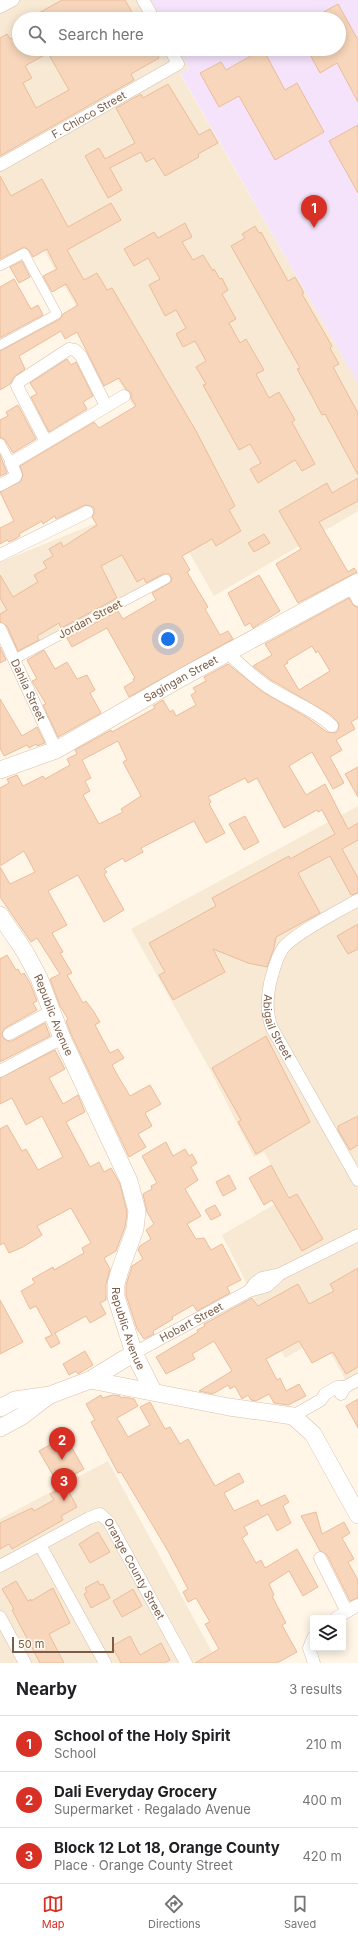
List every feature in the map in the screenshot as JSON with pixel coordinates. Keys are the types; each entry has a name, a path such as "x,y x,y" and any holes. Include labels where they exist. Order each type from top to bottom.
{"main road":[{"name":"Sagingan Street","path":"0,770 56,750 228,653 356,589"},
{"name":"Republic Avenue","path":"0,915 25,952 39,978 62,1038 121,1161 134,1195 137,1211 135,1229 116,1284 116,1297 134,1353 152,1391"},
{"path":"0,1408 15,1400 50,1395 90,1380 134,1353"},
{"path":"90,1380 229,1407 293,1416 313,1434 358,1515"},
{"path":"0,1428 22,1416 50,1395"}],"street":[{"path":"0,7 13,0"},
{"path":"143,0 150,12"},
{"name":"F. Chioco Street","path":"0,166 178,64 174,56"},
{"path":"0,266 24,253 57,314 0,345"},
{"path":"46,442 17,386 20,381 69,349 75,350 81,356 106,406"},
{"path":"11,462 124,396"},
{"path":"0,443 11,462 16,475 0,485"},
{"path":"0,555 87,512"},
{"name":"Jordan Street","path":"15,659 166,579"},
{"name":"Dahlia Street","path":"0,629 56,750"},
{"path":"228,653 247,671 272,690 322,717 332,726"},
{"name":"Abigail Street","path":"358,900 295,937 282,950 273,973 267,998 267,1008 272,1028 358,1180"},
{"path":"9,1034 52,1011"},
{"path":"0,1071 62,1038"},
{"name":"Hobart Street","path":"134,1353 249,1291 267,1286 280,1274 358,1235"},
{"path":"293,1416 321,1400 324,1394 337,1387 345,1388 358,1380"},
{"name":"Orange County Street","path":"0,1566 95,1514 100,1514 105,1517 186,1663"},
{"path":"40,1545 105,1663"},
{"path":"320,1558 347,1612"},
{"path":"342,1615 358,1605"},
{"path":"0,1617 25,1663"},
{"path":"310,1651 314,1663"}],"shaded area":[{"path":"0,0 151,0 158,12 12,12 12,56 182,56 189,68 180,74 358,383 358,511 214,596 169,517 190,505 33,231 0,248"},
{"path":"151,0 358,0 358,383 180,73 189,68 182,56 346,56 346,12 158,12"},
{"path":"104,520 170,572 12,658 0,631 0,562"},
{"path":"358,806 358,1374 346,1381 322,1337 285,1358 222,1235 289,1196 264,1152 254,1157 208,1066 131,929"},
{"path":"108,1461 218,1663 0,1663 0,1519"}],"building":[{"path":"62,0 125,0 132,12 41,12"},
{"path":"338,4 342,12 324,12"},
{"path":"346,18 358,40 358,102 337,63 320,73 311,56 346,56"},
{"path":"7,34 10,39 12,38 12,56 43,56 25,66 32,78 23,83 36,108 69,90 50,56 158,56 159,58 131,74 134,80 0,156 0,38"},
{"path":"251,56 267,56 285,90 297,83 324,132 275,160 239,96 219,107 200,73 221,62 226,70"},
{"path":"168,84 199,135 210,129 218,143 198,154 199,157 165,176 154,158 146,162 141,152 110,168 122,190 108,198 85,156 99,148 105,159 135,143 116,108 141,94 143,98"},
{"path":"358,125 358,193 329,141"},
{"path":"0,176 11,196 42,179 68,227 111,203 121,220 67,250 84,280 97,273 107,290 112,288 196,431 235,506 229,510 241,531 216,546 212,539 182,556 190,570 187,572 208,607 205,609 220,635 228,631 233,639 129,697 124,687 134,681 133,679 135,678 107,628 72,647 67,638 118,611 123,619 156,600 152,593 171,582 172,579 169,574 163,574 146,583 144,578 137,582 122,555 101,566 117,598 61,628 59,623 37,636 39,640 18,651 7,626 0,622 0,614 7,610 0,598 0,575 13,597 38,582 34,575 47,568 43,562 53,556 49,549 61,542 63,547 97,525 92,517 94,508 85,505 56,519 55,516 43,524 42,521 19,534 20,536 17,538 9,542 7,540 0,544 0,528 14,521 0,492 21,481 23,475 20,466 94,422 99,428 136,406 131,398 131,393 126,389 119,378 104,386 77,332 65,339 61,331 19,356 25,369 14,377 10,384 0,390 0,351 60,319 63,314 78,305 66,284 52,292 43,276 57,269 47,249 33,257 29,250 24,247 0,259"},
{"path":"185,223 192,237 182,242 193,260 203,255 213,271 214,269 220,279 222,278 228,290 222,294 236,319 229,323 240,343 246,339 264,370 256,374 269,398 279,392 295,420 292,422 315,464 302,471 295,460 258,483 250,469 261,463 250,444 239,450 203,385 206,384 196,367 206,361 195,341 183,347 176,334 186,328 176,310 165,316 149,285 160,279 148,258 134,266 124,249 154,232 158,238"},
{"path":"255,226 259,233 261,232 288,281 295,277 304,293 302,294 332,346 330,348 339,364 333,367 358,413 358,475 325,414 322,415 297,369 300,368 231,246 245,238 242,234"},
{"path":"22,261 30,277 19,283 10,267"},
{"path":"14,279 31,309 38,305 43,315 0,338 0,287"},
{"path":"67,359 71,365 76,362 93,396 83,402 87,409 49,432 31,397 37,394 30,383"},
{"path":"18,405 36,439 13,453 5,440 0,437 0,420 8,416 6,412"},
{"path":"0,455 7,473 0,476"},
{"path":"358,478 358,501 319,522 348,572 354,568 357,572 298,603 276,564 301,549 279,511 327,483 332,493"},
{"path":"264,534 270,543 254,552 248,543"},
{"path":"259,575 280,611 253,628 250,623 245,626 228,593"},
{"path":"349,598 354,606 358,607 358,718 351,722 355,729 336,740 342,750 330,757 344,783 333,789 312,752 289,766 306,795 325,784 348,829 358,823 358,840 342,849 358,878 358,893 351,895 330,856 298,873 320,913 276,937 274,948 267,967 248,963 213,949 225,972 173,1000 159,975 165,972 149,943 216,906 212,898 289,856 290,859 335,834 322,810 318,812 317,810 284,828 257,778 248,783 245,778 208,797 211,802 209,804 225,833 206,843 194,821 141,848 143,852 125,862 123,858 104,869 107,872 104,874 124,910 104,922 78,875 48,891 67,925 52,933 63,952 60,953 72,973 67,975 83,1003 86,1001 100,1022 95,1025 110,1053 118,1049 124,1058 112,1065 130,1096 150,1085 161,1104 145,1113 152,1126 138,1134 146,1147 129,1157 71,1034 66,1021 68,1019 60,1006 50,979 60,974 37,938 31,942 0,897 0,867 10,884 35,872 24,851 0,866 0,788 9,783 7,779 17,775 23,786 43,776 45,779 70,765 67,759 77,754 75,750 111,730 112,732 155,708 153,706 163,700 170,712 173,710 176,716 196,705 191,695 196,692 193,688 206,681 204,677 228,664 263,692 308,718 327,732 335,733 338,731 339,724 331,715 271,680 253,666 272,655 265,644","holes":["312,646 316,653 318,651 330,671 299,690 284,665 288,663 287,661","118,741 127,760 123,762 141,796 121,809 123,812 99,824 83,795 90,791 85,781 91,778 82,760"]},
{"path":"0,647 6,660 0,663"},
{"path":"44,650 55,669 67,662 77,679 87,675 95,690 90,693 101,713 58,737 43,705 46,704 32,681 37,679 27,660"},
{"path":"0,699 22,736 37,727 45,743 37,746 36,744 29,748 27,745 4,756 0,748"},
{"path":"358,767 358,797 345,774"},
{"path":"245,816 259,842 244,850 229,824"},
{"path":"358,924 358,949 348,954 337,936"},
{"path":"7,955 16,970 18,969 21,975 24,973 30,983 37,1001 33,1003 37,1010 5,1028 2,1033 3,1038 8,1041 12,1041 45,1023 50,1036 0,1062 0,959"},
{"path":"266,1036 310,1122 256,1154 238,1122 241,1120 212,1068"},
{"path":"55,1050 65,1069 49,1078 63,1104 78,1095 85,1112 66,1122 90,1167 99,1162 104,1172 111,1168 120,1184 127,1212 125,1227 116,1251 104,1258 110,1269 106,1284 106,1300 100,1303 106,1314 90,1323 86,1316 55,1333 60,1343 51,1348 45,1338 52,1335 36,1306 30,1309 21,1291 35,1283 32,1279 53,1267 54,1270 84,1253 82,1248 91,1243 71,1208 37,1226 42,1235 23,1247 9,1253 4,1243 0,1245 0,1129 7,1125 22,1151 26,1149 38,1170 63,1157 42,1116 26,1125 12,1098 0,1104 0,1078"},
{"path":"358,1116 358,1145 350,1150 338,1130 338,1126"},
{"path":"166,1142 173,1156 185,1149 189,1156 192,1154 197,1163 191,1167 198,1180 185,1189 201,1216 187,1224 196,1239 204,1238 211,1250 222,1244 241,1280 227,1287 230,1293 197,1311 193,1305 172,1317 173,1319 153,1331 154,1334 144,1339 137,1329 126,1295 126,1285 132,1266 143,1259 138,1250 140,1246 151,1239 146,1230 154,1224 147,1212 143,1194 152,1189 151,1186 157,1183 142,1156"},
{"path":"271,1165 289,1198 297,1194 323,1239 302,1251 272,1200 264,1205 249,1178"},
{"path":"229,1175 236,1189 223,1196 216,1182"},
{"path":"215,1205 221,1215 211,1220 205,1210"},
{"path":"358,1268 358,1367 346,1374 333,1352 312,1363 299,1341 266,1359 277,1380 280,1378 286,1391 299,1384 306,1396 288,1405 274,1403 269,1394 256,1401 251,1400 248,1395 242,1399 235,1386 230,1389 228,1385 213,1394 199,1391 232,1371 214,1341 192,1354 195,1359 166,1374 156,1357 198,1332 197,1330 205,1326 204,1324 252,1298 258,1306 298,1284 309,1304 334,1291 330,1284"},
{"path":"0,1300 23,1342 0,1354"},
{"path":"85,1351 93,1365 78,1374 76,1371 69,1375 63,1364"},
{"path":"101,1395 102,1398 113,1395 120,1396 121,1398 124,1397 134,1399 138,1406 117,1418 128,1437 150,1425 140,1407 150,1402 165,1429 170,1427 180,1444 188,1439 215,1486 239,1473 244,1482 224,1493 234,1511 258,1500 261,1506 285,1495 289,1502 283,1506 291,1523 277,1531 268,1514 244,1527 248,1534 242,1538 256,1563 261,1560 265,1568 297,1549 318,1587 303,1596 289,1571 269,1584 274,1595 272,1596 286,1623 282,1625 297,1652 277,1663 195,1663 219,1649 205,1624 210,1622 196,1598 188,1602 183,1592 188,1589 168,1551 121,1472 118,1473 91,1422 95,1420 86,1404"},
{"path":"358,1399 358,1428 346,1406"},
{"path":"65,1436 84,1469 58,1484 39,1451"},
{"path":"66,1486 77,1507 61,1516 63,1520 12,1549 9,1544 0,1549 0,1523 32,1508 34,1511 54,1500 50,1494"},
{"path":"316,1512 322,1534 344,1522 350,1533 342,1538 354,1559 348,1562 358,1580 358,1598 350,1601 327,1555 320,1551 301,1516"},
{"path":"98,1532 110,1552 90,1563 79,1544"},
{"path":"16,1581 28,1601 31,1599 31,1601 53,1588 70,1623 49,1634 64,1663 40,1663 12,1610 14,1609 2,1589"},
{"path":"98,1581 100,1585 103,1584 110,1598 91,1608 84,1594 87,1592 85,1588"},
{"path":"133,1589 142,1606 122,1617 113,1601"},
{"path":"130,1636 140,1655 161,1643 170,1660 164,1663 121,1663 112,1646"}],"place":[{"name":"School of the Holy Spirit","path":"314,228"},
{"name":"Dali Everyday Grocery","path":"62,1460"},
{"name":"Block 12 Lot 18, Orange County","path":"64,1501"}]}
